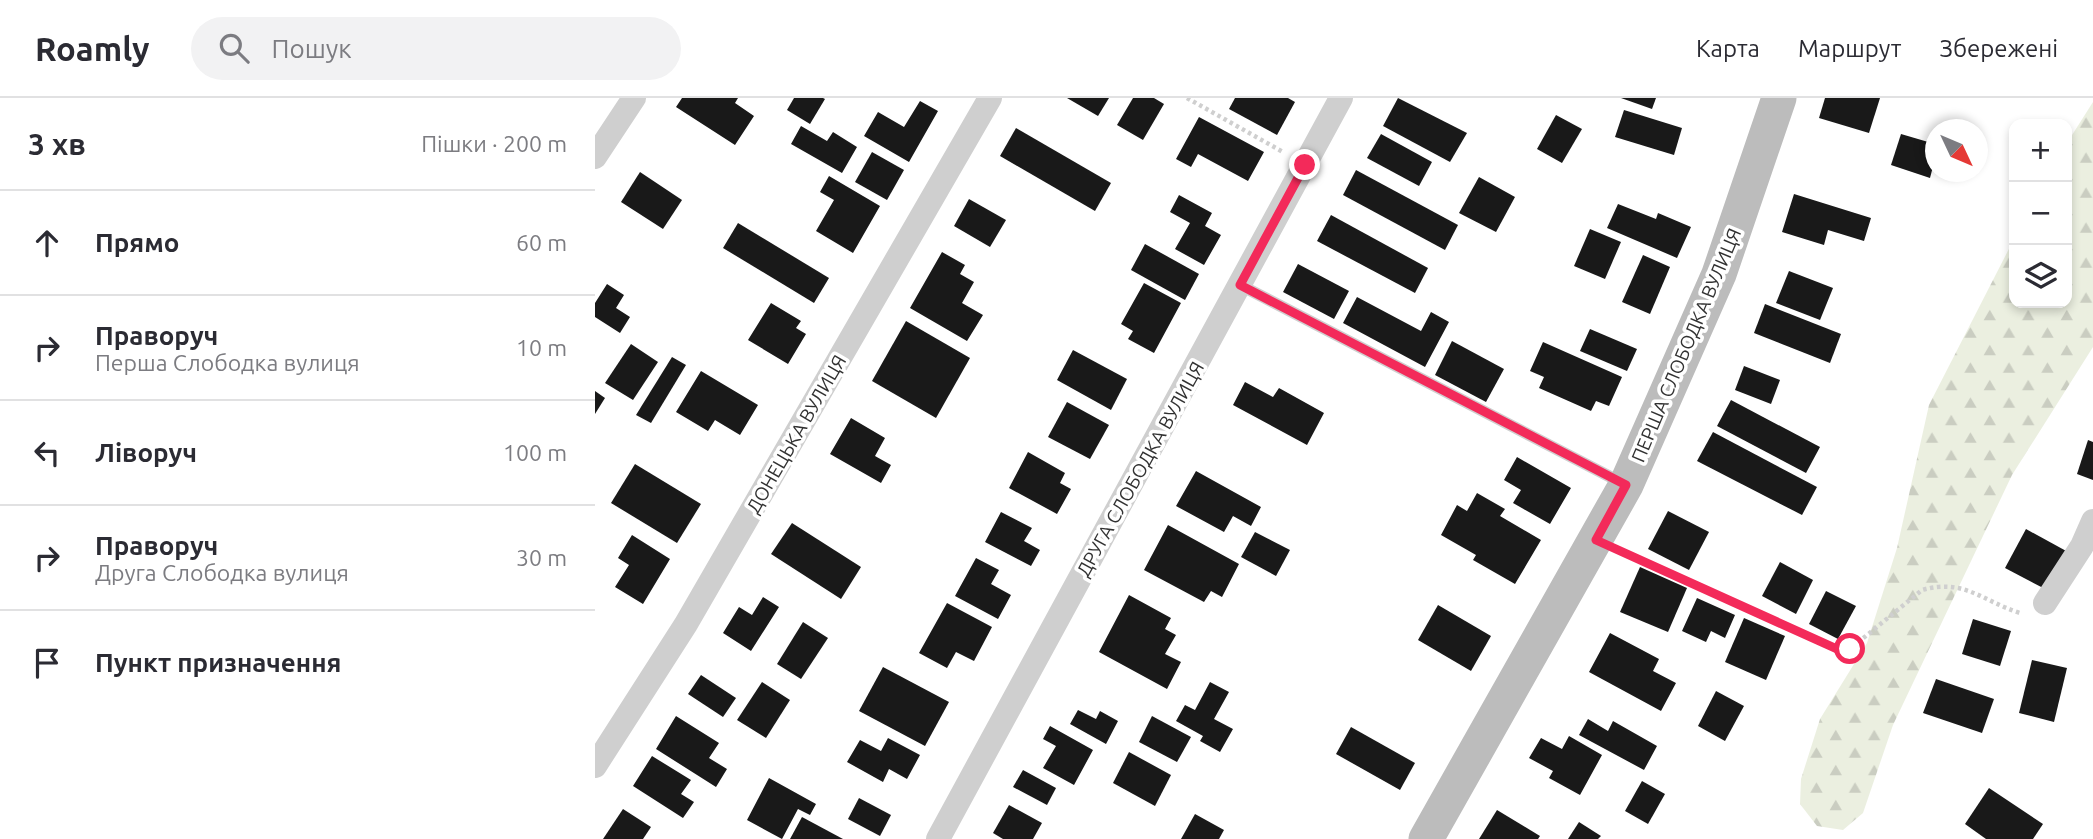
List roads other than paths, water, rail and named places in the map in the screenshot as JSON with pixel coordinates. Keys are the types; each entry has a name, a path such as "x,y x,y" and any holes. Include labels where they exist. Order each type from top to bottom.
{"street":[{"path":"595,157 633,98"},
{"name":"ДОНЕЦЬКА ВУЛИЦЯ","path":"595,766 686,624 990,98"},
{"name":"ДРУГА СЛОБОДКА ВУЛИЦЯ","path":"938,839 1341,98"},
{"name":"ПЕРША СЛОБОДКА ВУЛИЦЯ","path":"1426,839 1626,485 1720,274 1779,98"},
{"path":"2045,603 2082,546 2093,522"}],"lane":[{"path":"1240,285 1626,485"}]}
